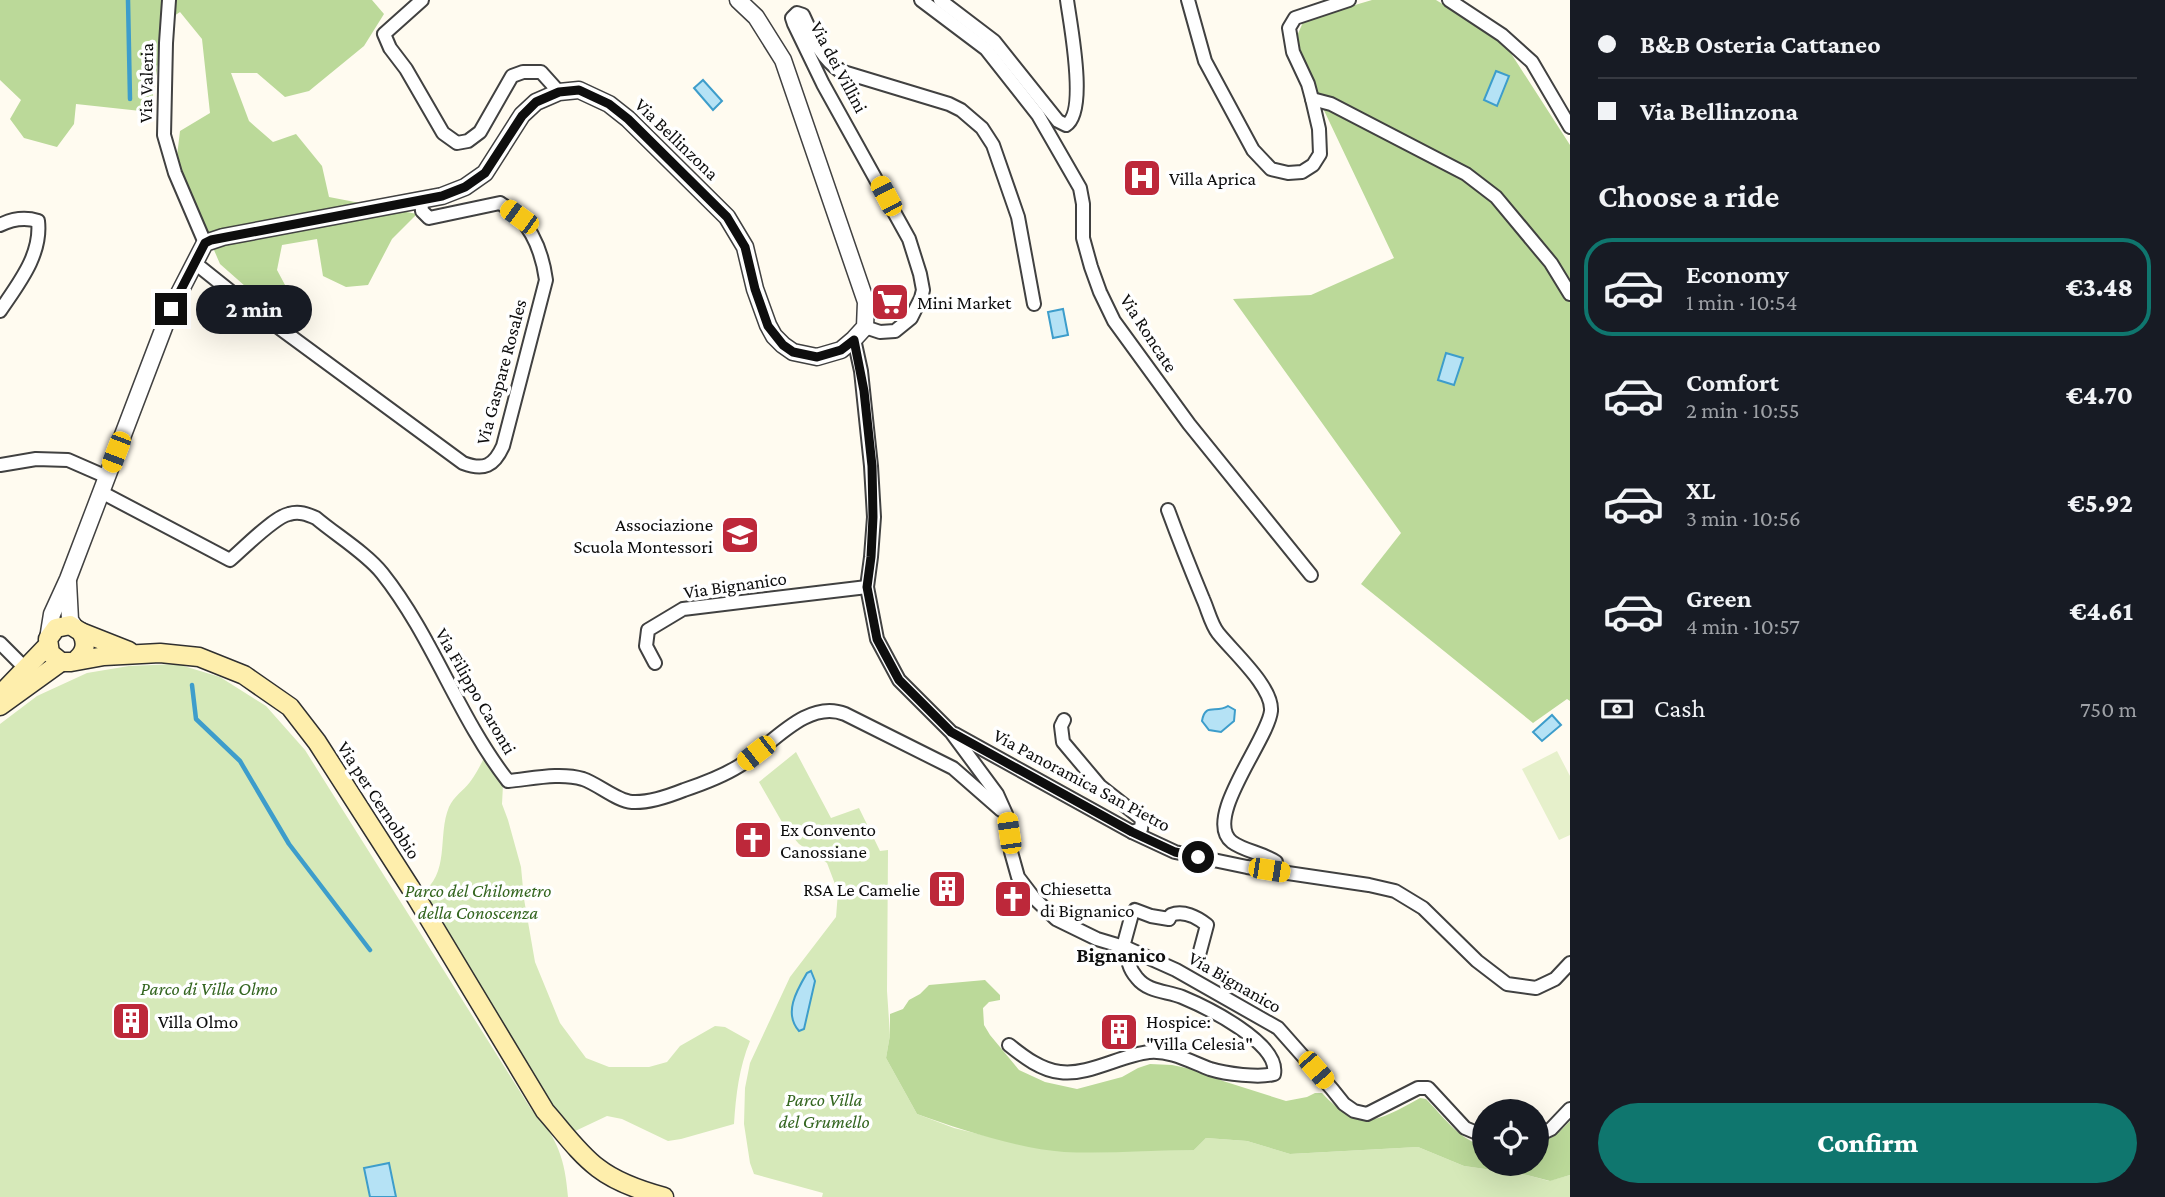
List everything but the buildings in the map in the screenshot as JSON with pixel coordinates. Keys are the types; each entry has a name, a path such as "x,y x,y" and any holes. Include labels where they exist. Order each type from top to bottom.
{"main road":[{"path":"0,695 48,642 51,632 60,626 77,629 85,645 83,652 0,706"},
{"name":"Via per Cernobbio","path":"77,629 139,654"},
{"path":"48,642 52,655 69,660"},
{"name":"Via per Cernobbio","path":"69,660 160,653 199,657 244,675 290,707 317,742 410,887 545,1111 598,1168 627,1184 664,1197"}],"street":[{"name":"Via Valeria","path":"169,0 164,135 175,173 205,243"},
{"path":"48,642 52,614 68,579 171,309 205,243 223,237 442,196 465,187 485,173 522,116 536,102 559,92 541,72 523,72 512,76 480,132 468,141 457,143 443,133 384,34 422,0"},
{"path":"738,0 756,17 783,60 859,278 866,303 860,333"},
{"name":"Via Roncate","path":"920,0 986,50 1038,115 1080,188 1083,238 1100,292 1114,321 1189,424 1311,575"},
{"path":"940,0 994,41 1064,125 1072,120 1077,93 1066,0"},
{"path":"1188,0 1205,61 1252,150 1270,169 1288,173 1302,172 1313,165 1320,154 1319,129 1312,99 1293,52 1289,28 1295,19 1349,0"},
{"path":"1449,0 1502,35 1532,62 1570,127"},
{"name":"Via dei Villini","path":"860,333 895,331 911,318 923,290 920,274 909,239 823,84 794,24 792,18 797,13 803,15 819,51 829,63 841,71 949,104 961,110 982,128 993,145 1018,217 1034,304"},
{"name":"Via Bellinzona","path":"559,92 579,90 609,104 628,119 727,217 745,247 755,289 768,326 783,345 793,352 817,357 841,350 860,333"},
{"path":"1312,99 1331,104 1466,174 1496,197 1551,263 1570,294"},
{"name":"Via Gaspare Rosales","path":"195,263 463,463 486,466 498,457 503,446 546,280 544,265 537,246 519,217 500,203 429,218 422,211 421,200"},
{"path":"0,225 7,221 28,218 38,221 40,235 36,253 0,311"},
{"path":"0,234 28,218"},
{"name":"Via Bignanico","path":"860,333 872,466 873,517 867,587 877,639 899,680 951,732 996,794 1006,814 1011,852 1018,877 1034,898 1056,919 1097,939 1125,947 1176,970 1278,1028 1343,1104 1354,1111 1367,1114 1418,1088 1427,1088 1465,1128 1472,1131"},
{"path":"0,465 36,459 68,460 104,485"},
{"name":"Via Filippo Caronti","path":"104,485 230,560 282,516 297,512 316,518 381,572 423,635 492,761 508,781 556,776 582,779 630,802 659,798 738,767 795,722 813,713 828,710 845,714 953,768 1006,814"},
{"path":"1168,510 1216,630 1264,687 1272,709 1264,733 1235,788 1224,820 1226,836 1233,843 1276,862 1276,868 1269,870"},
{"path":"68,579 71,620 77,629"},
{"name":"Via Bignanico","path":"655,663 646,646 648,630 683,609 867,587"},
{"path":"0,643 26,668"},
{"path":"1064,720 1061,726 1063,742 1100,786 1142,819 1141,830 1132,832"},
{"name":"Via Panoramica San Pietro","path":"951,732 1132,832 1175,852 1395,891 1423,908 1477,961 1507,984 1536,988 1555,979 1570,963"},
{"path":"1009,1045 1027,1059 1063,1073 1150,1052 1181,1057 1213,1070 1257,1075 1274,1074 1273,1060 1261,1044 1233,1024 1180,996 1153,989 1138,980 1127,963 1125,947 1132,914 1135,910 1169,919 1177,913 1200,920 1207,925 1199,955"},
{"path":"1549,1130 1570,1109"}],"green space":[{"path":"0,0 372,0 384,14 364,46 309,91 285,97 257,73 231,73 249,121 273,142 296,134 322,166 329,197 417,214 392,239 368,285 346,287 323,276 317,239 282,245 277,270 292,298 278,315 220,264 175,173 180,131 210,113 202,39 180,12 165,22 150,112 76,104 74,124 57,147 24,138 10,119 21,100 0,80"},
{"path":"1372,0 1436,0 1503,41 1570,145 1570,701 1567,699 1533,723 1361,584 1401,533 1233,299 1311,295 1394,258 1293,45 1304,20"},
{"name":"Parco di Villa Olmo","path":"177,664 220,677 266,706 305,750 531,1109 554,1139 565,1172 568,1197 0,1197 0,724 37,696 87,673 129,666"},
{"path":"1557,751 1570,776 1570,835 1559,840 1522,769"},
{"name":"Parco Villa del Grumello","path":"796,752 831,818 859,808 880,851 888,850 887,991 890,1035 886,1058 917,1114 954,1128 1061,1151 1194,1150 1206,1138 1247,1141 1290,1154 1418,1147 1472,1167 1472,1176 1531,1176 1549,1181 1570,1175 1570,1197 822,1197 823,1193 754,1174 744,1124 745,1088 750,1063 790,977 836,917 838,892 827,863 799,844 786,829 759,782"},
{"name":"Parco del Chilometro della Conoscenza","path":"484,758 503,785 502,804 521,867 535,962 560,1023 586,1058 609,1067 649,1067 667,1062 680,1046 715,1026 725,1027 750,1041 739,1081 734,1124 668,1141 622,1119 607,1116 571,1133 550,1108 420,894 430,886 440,866 449,807 472,779"},
{"path":"985,980 1000,995 1000,1000 989,1002 983,1008 984,1025 1019,1070 1045,1082 1077,1089 1122,1077 1150,1064 1172,1065 1201,1071 1223,1081 1286,1101 1322,1093 1347,1114 1370,1120 1392,1113 1420,1098 1426,1099 1460,1134 1472,1141 1472,1167 1418,1147 1290,1154 1247,1141 1206,1138 1194,1150 1064,1152 1009,1143 970,1132 917,1114 886,1058 890,1014 903,1009 909,1000 929,985"},
{"path":"1570,1121 1570,1175 1550,1181 1531,1176 1549,1176 1549,1136 1560,1131"}],"water":[{"path":"1496,71 1509,76 1497,106 1484,100"},
{"path":"703,80 722,101 713,110 694,88"},
{"path":"1063,309 1068,335 1053,338 1048,312"},
{"path":"1446,353 1463,358 1454,385 1438,380"},
{"path":"1228,706 1235,710 1234,721 1221,732 1209,730 1202,721 1203,715 1208,710"},
{"path":"1552,715 1561,725 1542,741 1533,732"},
{"path":"811,971 815,981 804,1029 799,1031 792,1017 793,1002 807,973"},
{"path":"389,1163 396,1197 370,1197 364,1168"}],"waterway":[{"path":"128,0 130,99"},
{"path":"192,685 196,719 240,761 289,844 370,950"}],"place":[{"name":"Villa Aprica","path":"1142,178"},
{"name":"Mini Market","path":"890,302"},
{"name":"Associazione Scuola Montessori","path":"740,535"},
{"name":"Ex Convento Canossiane","path":"753,840"},
{"name":"RSA Le Camelie","path":"947,889"},
{"name":"Chiesetta di Bignanico","path":"1013,899"},
{"name":"Villa Olmo","path":"131,1021"},
{"name":"Hospice: \"Villa Celesia\"","path":"1119,1032"}],"district":[{"name":"Bignanico","path":"1121,955"}],"route":[{"path":"171,309 205,243 211,240 442,196 465,187 485,173 522,116 536,102 559,92 579,90 609,104 628,119 727,217 745,247 755,289 768,326 783,345 793,352 817,357 841,350 854,340 864,391 872,466 873,517 867,587 877,639 899,680 951,732 1132,832 1175,852 1198,857"}]}
